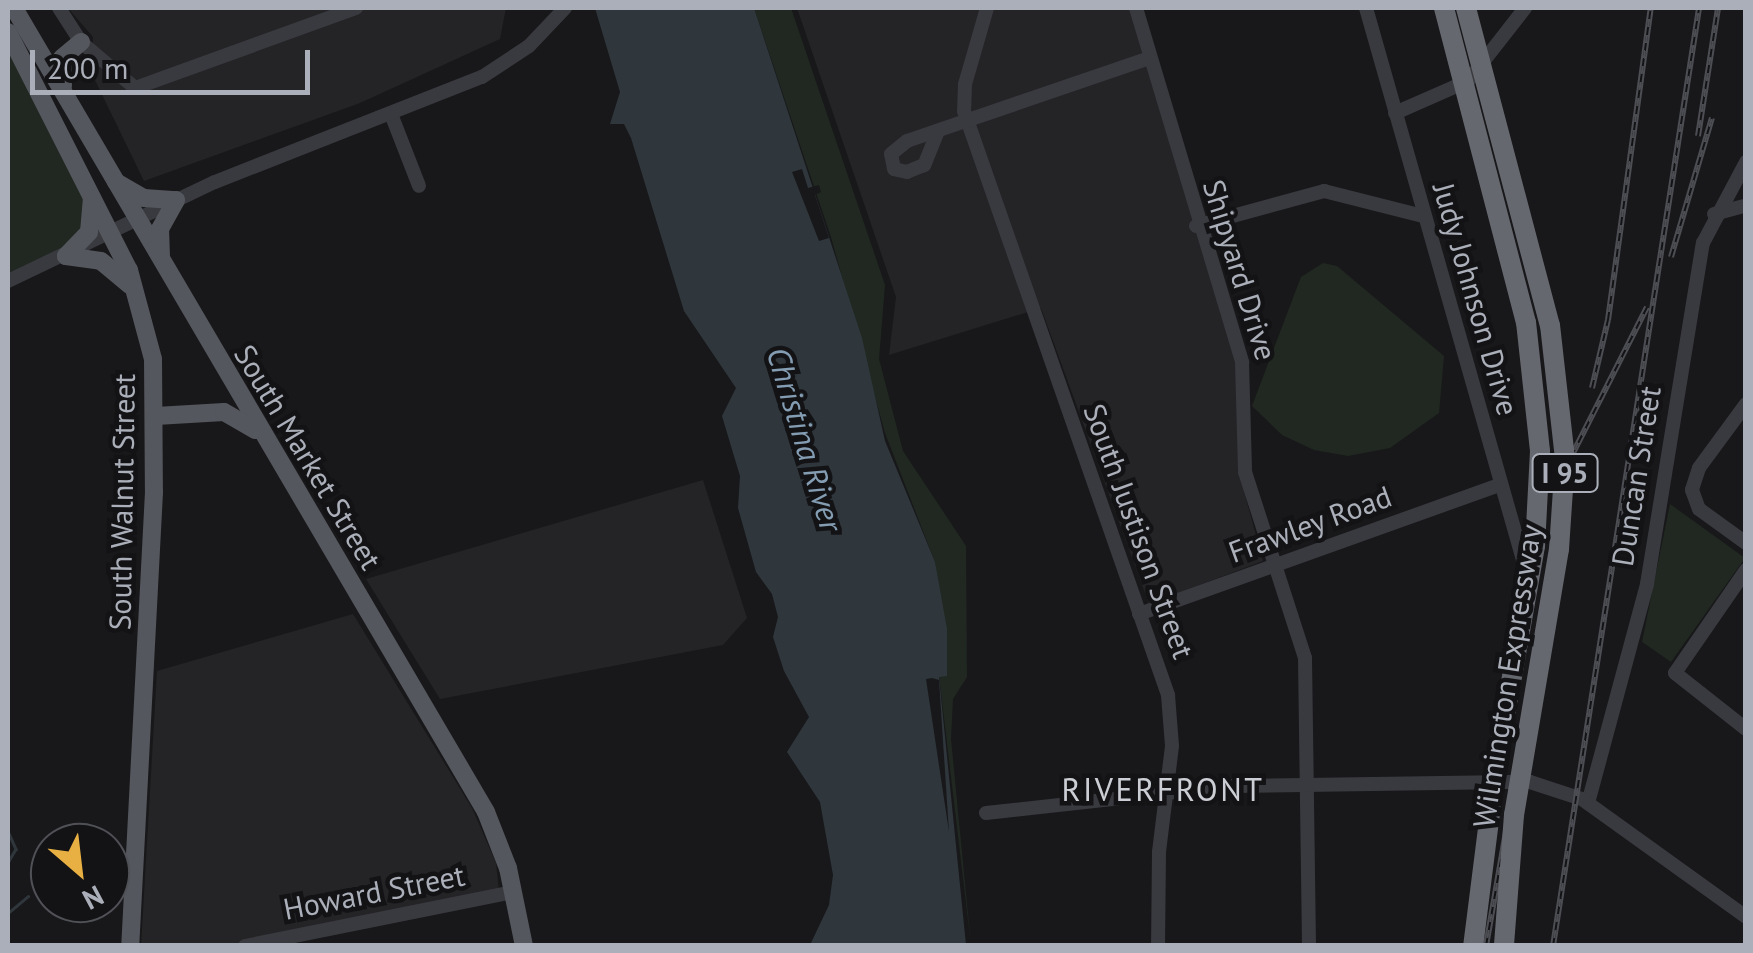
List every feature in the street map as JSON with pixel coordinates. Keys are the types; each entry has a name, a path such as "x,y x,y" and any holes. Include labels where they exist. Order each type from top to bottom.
{"highway":[{"name":"Wilmington Expressway","path":"1444,8 1518,288 1536,390 1536,546 1506,710 1473,946"},
{"name":"Wilmington Expressway","path":"1466,8 1550,325 1564,459 1559,549 1514,815 1504,946"},
{"path":"1460,946 1484,768 1506,710"}],"main road":[{"name":"South Market Street","path":"14,8 480,802 514,892 524,946"},
{"name":"South Walnut Street","path":"8,32 112,234 138,298 153,359 156,416 130,946"},
{"path":"63,92 62,58 81,42"},
{"path":"114,182 144,198 176,200 160,229 162,263"},
{"path":"66,256 89,232 92,197"},
{"path":"66,256 113,267 138,298"},
{"path":"156,416 224,412 264,437"}],"street":[{"path":"59,8 81,42 121,83 144,88 356,8"},
{"path":"8,281 176,200 500,67 565,8"},
{"path":"967,121 964,91 987,8"},
{"name":"Shipyard Drive","path":"1136,8 1196,226 1245,370 1245,472 1307,670 1309,946"},
{"name":"Judy Johnson Drive","path":"1366,8 1532,596 1499,782"},
{"path":"1395,112 1468,81 1525,8"},
{"path":"938,131 1150,58"},
{"path":"391,114 419,186"},
{"name":"South Justison Street","path":"967,121 1171,714 1158,946"},
{"name":"Duncan Street","path":"1588,803 1647,584 1684,341 1714,214 1746,162"},
{"path":"1196,226 1324,191 1424,216"},
{"path":"1724,193 1744,207"},
{"path":"1714,214 1744,207"},
{"path":"1746,404 1699,468 1692,490 1699,509 1746,543"},
{"name":"Frawley Road","path":"1139,614 1500,484"},
{"path":"1743,721 1676,676 1746,570"},
{"path":"986,812 1166,792 1308,784 1546,785 1588,803 1746,918"},
{"name":"Howard Street","path":"244,946 514,892"}],"shaded area":[{"path":"68,8 506,8 500,39 360,103 144,181 93,76 93,37"},
{"path":"754,8 791,8 885,285 879,359 903,451 966,546 967,677 953,699 951,739 971,945 939,676 947,676 935,562 885,433 831,237"},
{"path":"797,8 1130,8 1240,375 1239,473 1263,561 1149,604 1041,308 889,355 896,297"},
{"path":"8,31 92,197 89,232 8,281"},
{"path":"1323,263 1337,266 1444,356 1439,413 1390,448 1348,456 1314,450 1282,435 1252,406 1301,277"},
{"path":"703,480 747,618 723,645 440,699 366,579"},
{"path":"1670,504 1745,558 1671,662 1642,642"},
{"path":"353,614 472,808 496,863 500,901 271,945 141,946 157,671"}],"water":[{"name":"Christina River","path":"595,8 754,8 862,338 885,441 935,562 947,629 947,676 939,677 966,945 810,945 829,905 833,875 820,802 787,752 809,717 784,671 773,637 778,617 772,594 756,572 738,508 740,476 722,416 736,388 684,311 631,138 624,124 610,124 620,92"}],"pier":[{"path":"802,169 808,188 819,185 821,192 815,195 829,238 819,241 792,172"},
{"path":"926,679 939,680 949,832"}],"waterway":[{"path":"8,831 16,849 8,863"},
{"path":"8,913 28,896"}],"railway":[{"path":"1592,388 1608,320 1651,8"},
{"path":"1553,946 1699,8"},
{"path":"1698,136 1718,8"},
{"path":"1671,257 1712,118"},
{"path":"1486,946 1571,457 1647,307"}],"district":[{"name":"RIVERFRONT","path":"1163,789"}]}
